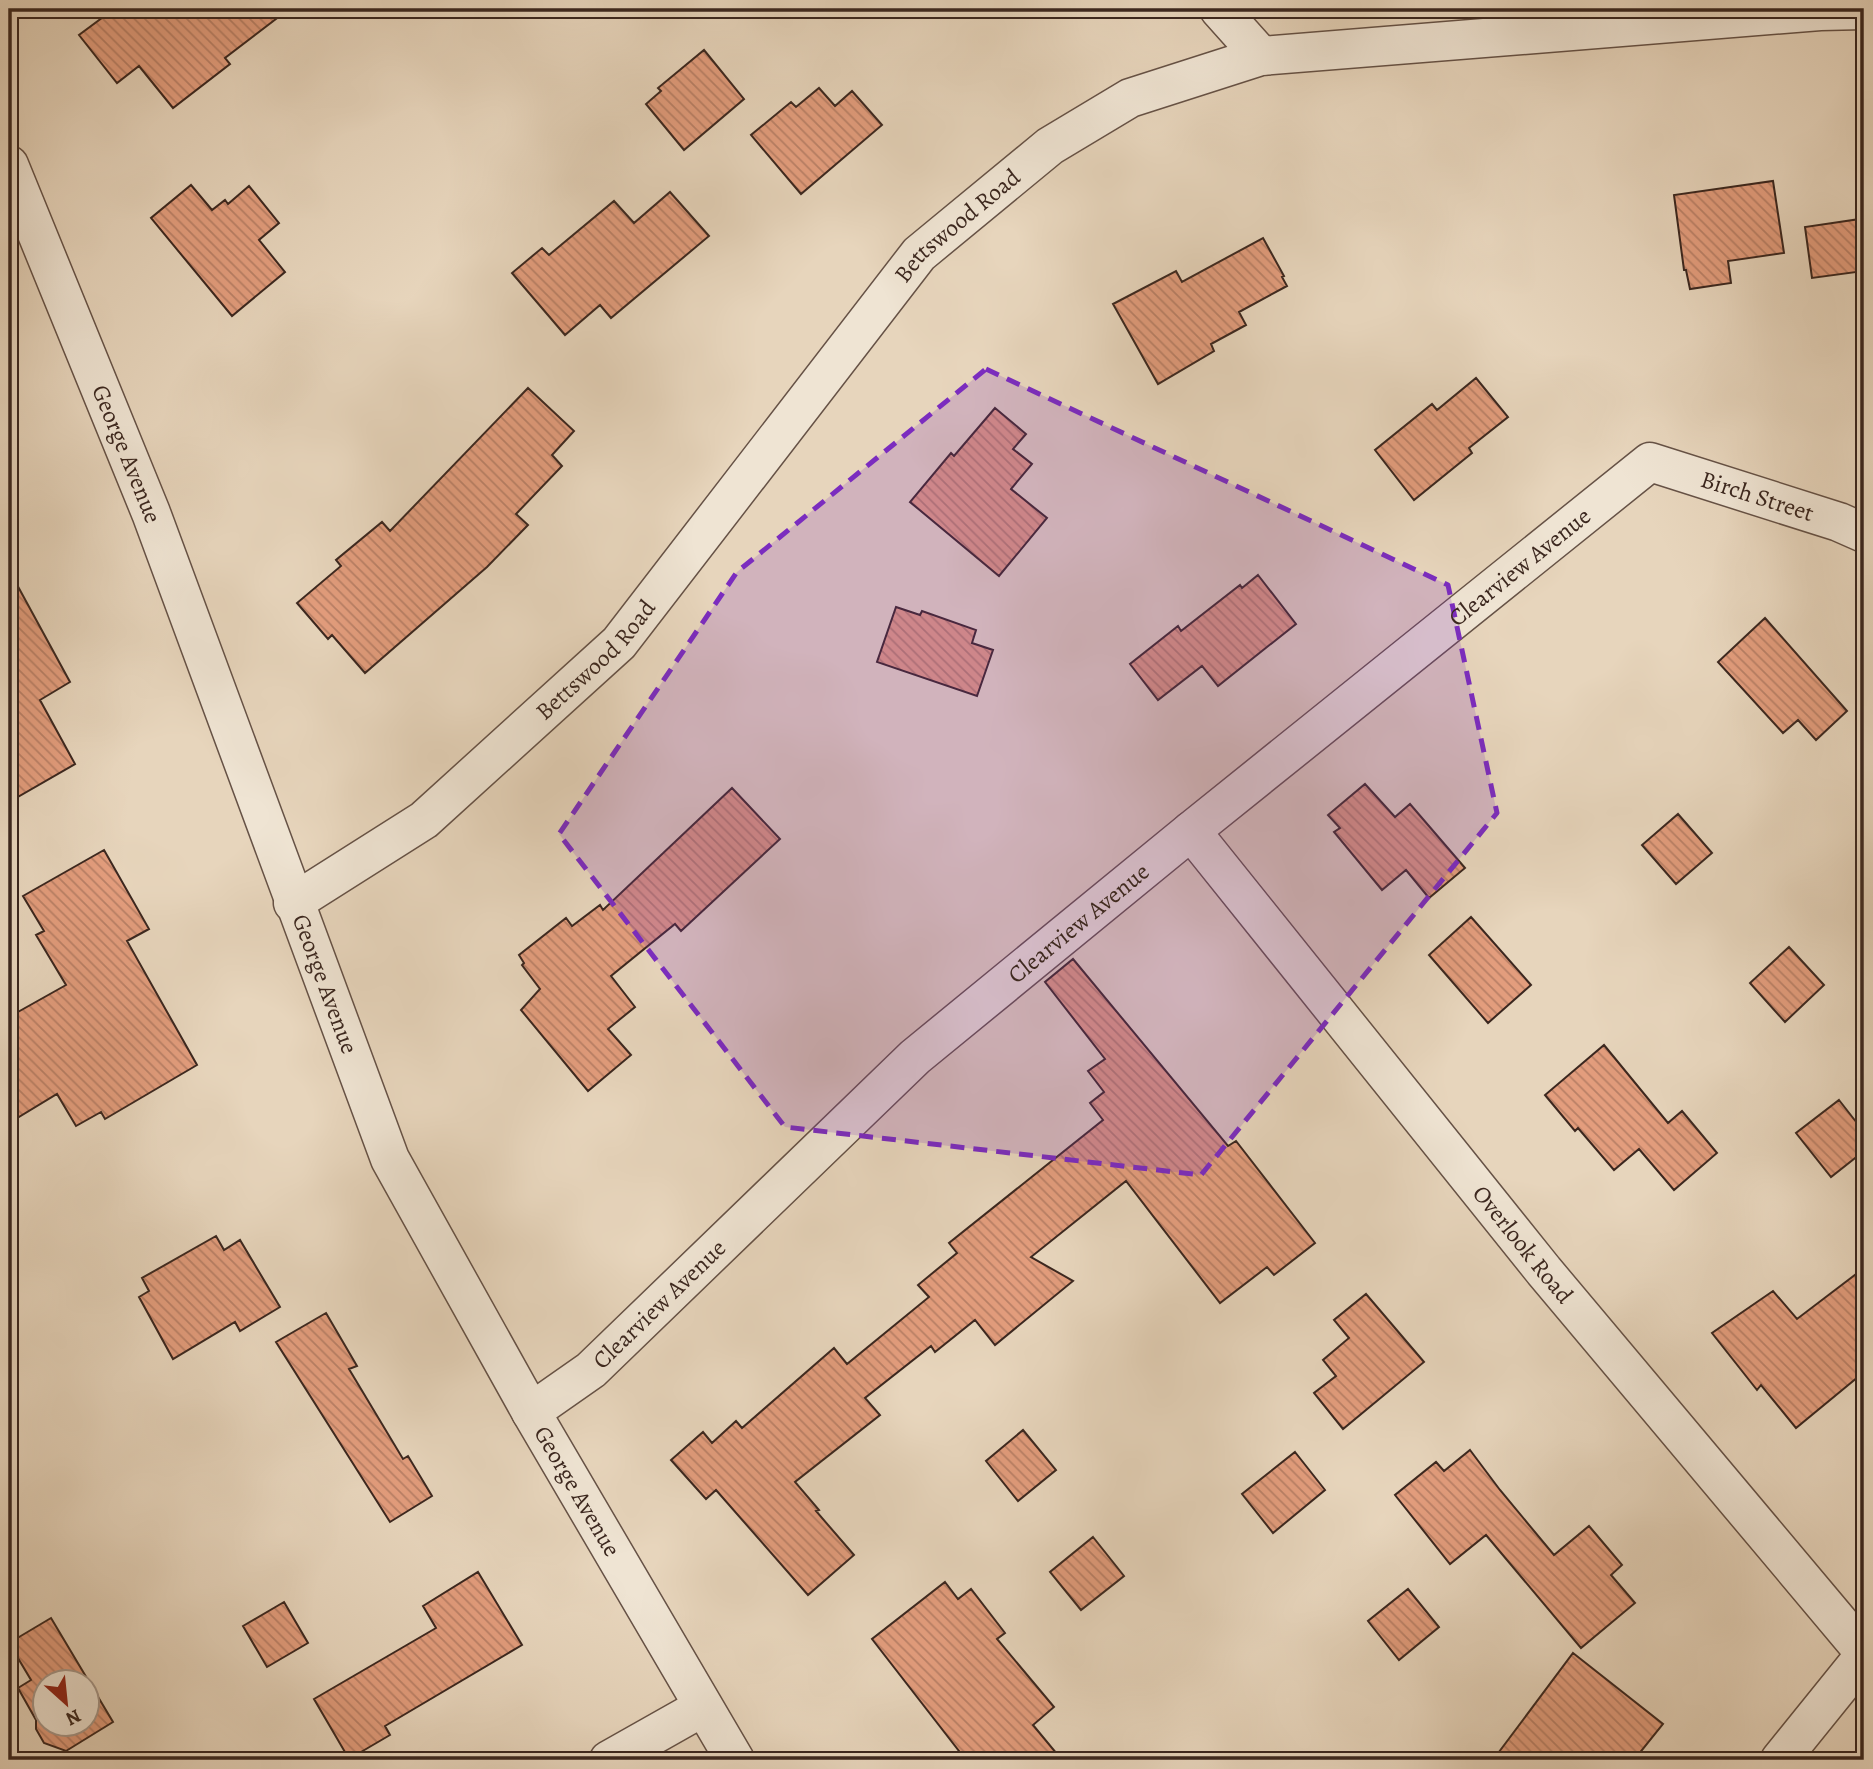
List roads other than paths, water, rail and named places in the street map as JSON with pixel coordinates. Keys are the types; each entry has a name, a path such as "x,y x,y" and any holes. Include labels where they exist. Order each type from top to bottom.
{"street":[{"path":"1219,9 1261,56"},
{"name":"Bettswood Road","path":"293,903 424,820 619,643 919,254 1050,146 1130,98 1261,56 1821,11 1864,10"},
{"name":"George Avenue","path":"9,165 151,513 293,903 390,1159 531,1412 735,1760"},
{"name":"Birch Street","path":"1650,462 1839,522 1864,533"},
{"name":"Clearview Avenue","path":"531,1412 591,1370 915,1057 1650,462"},
{"name":"Overlook Road","path":"1191,831 1544,1271 1864,1654"},
{"path":"1780,1760 1864,1654"},
{"path":"609,1760 703,1707"}]}
